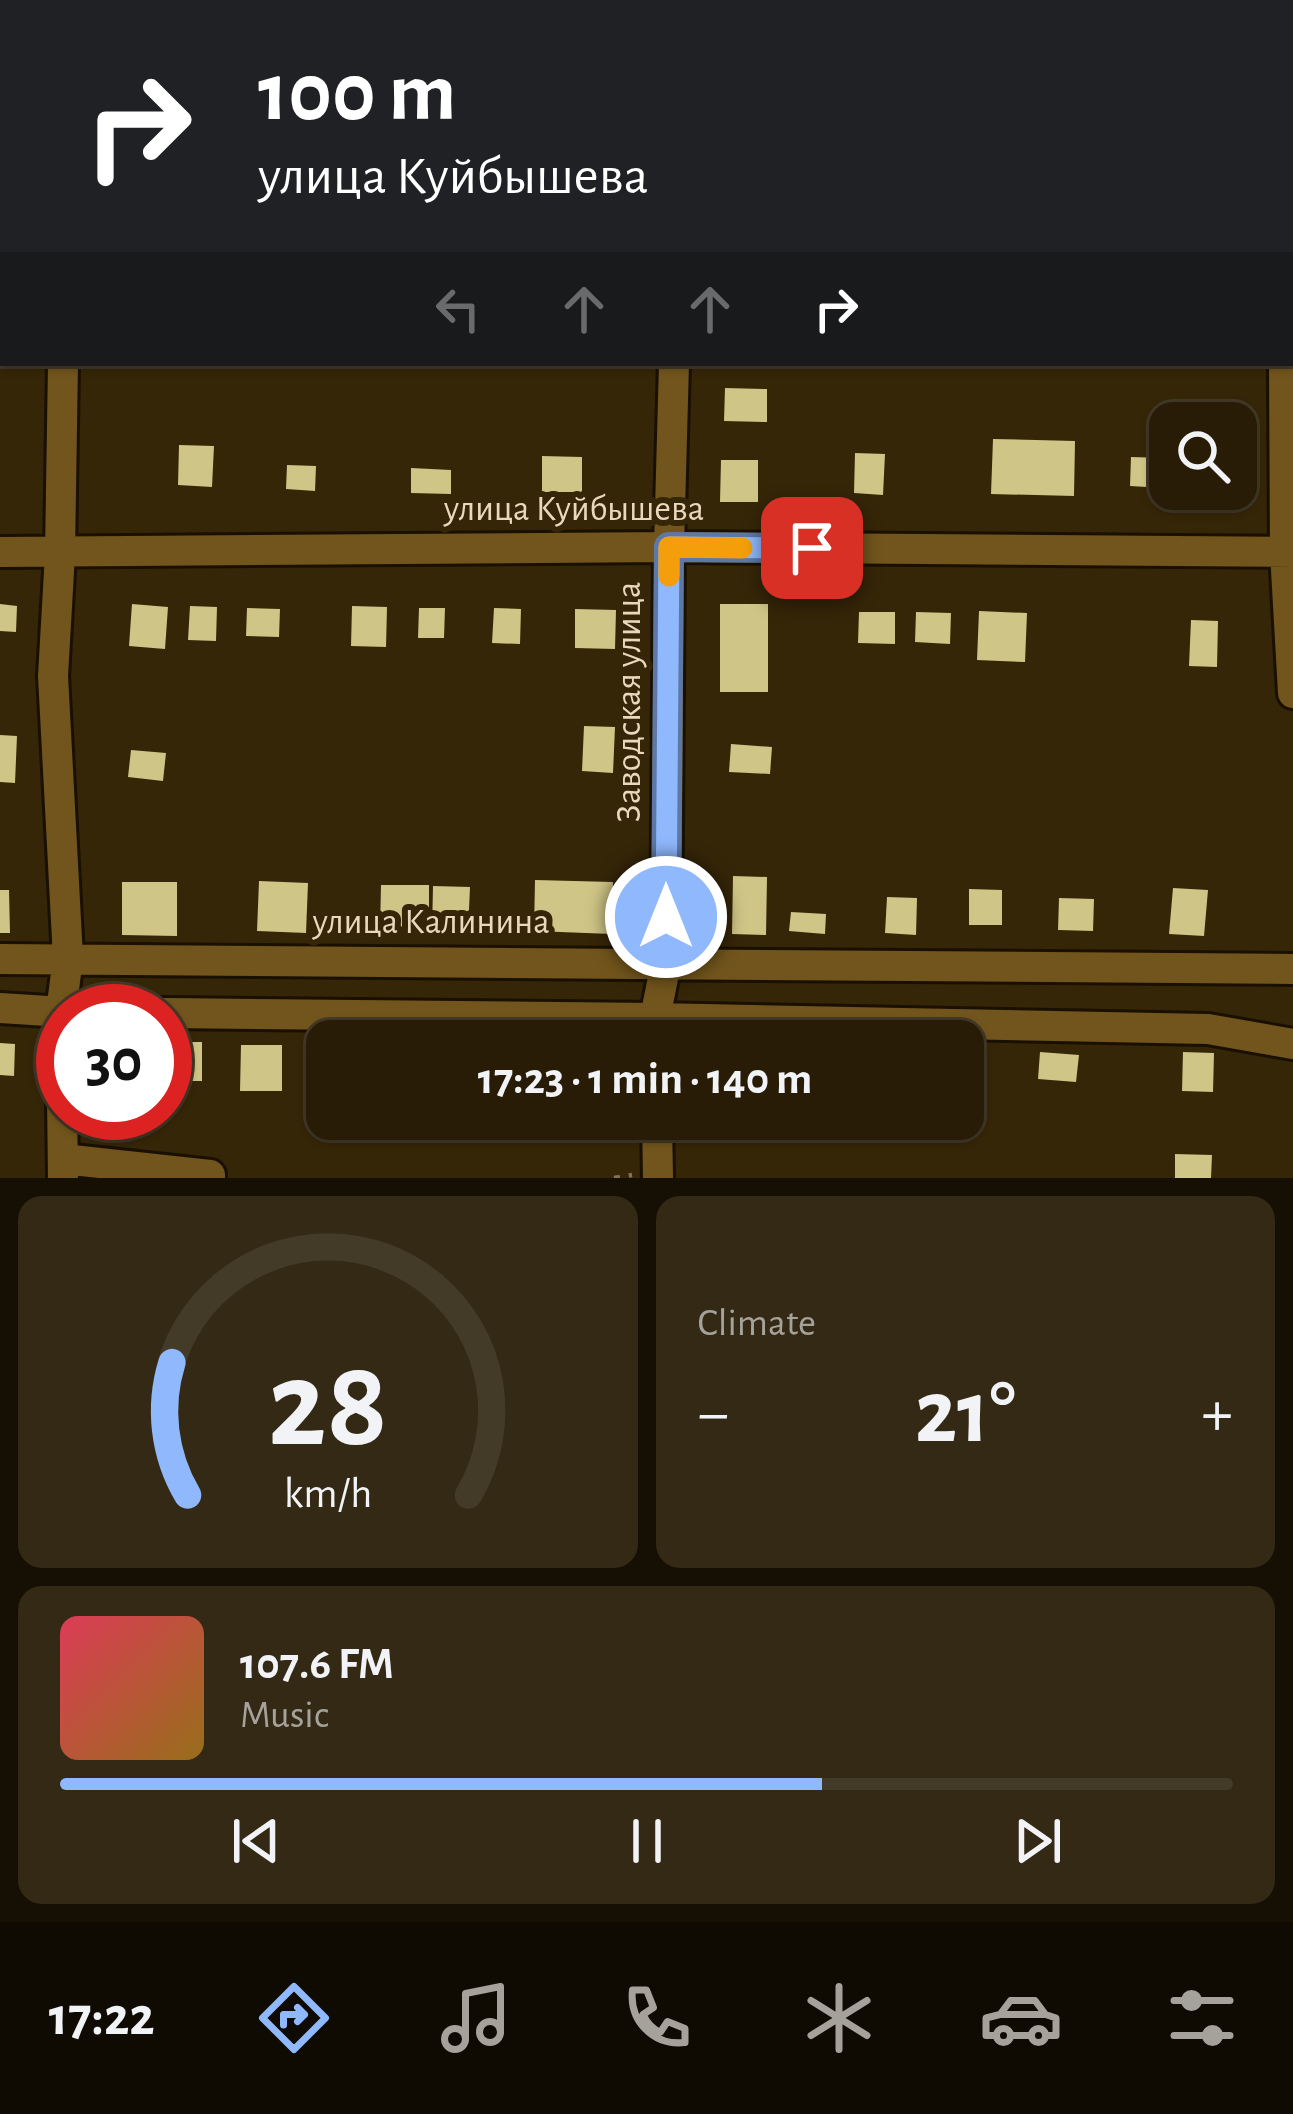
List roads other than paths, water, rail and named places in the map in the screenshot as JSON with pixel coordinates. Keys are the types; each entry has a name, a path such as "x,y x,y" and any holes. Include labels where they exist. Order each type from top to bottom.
{"street":[{"path":"63,366 53,676 68,958 65,984"},
{"name":"Заводская улица","path":"656,1020 666,963 674,366"},
{"path":"1284,366 1293,693"},
{"name":"улица Куйбышева","path":"0,553 669,547 1289,552"},
{"name":"улица Калинина","path":"0,959 1293,969"},
{"path":"0,1008 36,1010"},
{"path":"192,1014 379,1020"},
{"path":"984,1029 1208,1029 1293,1044"},
{"path":"657,1140 658,1178"},
{"path":"63,1169 210,1178"}]}
